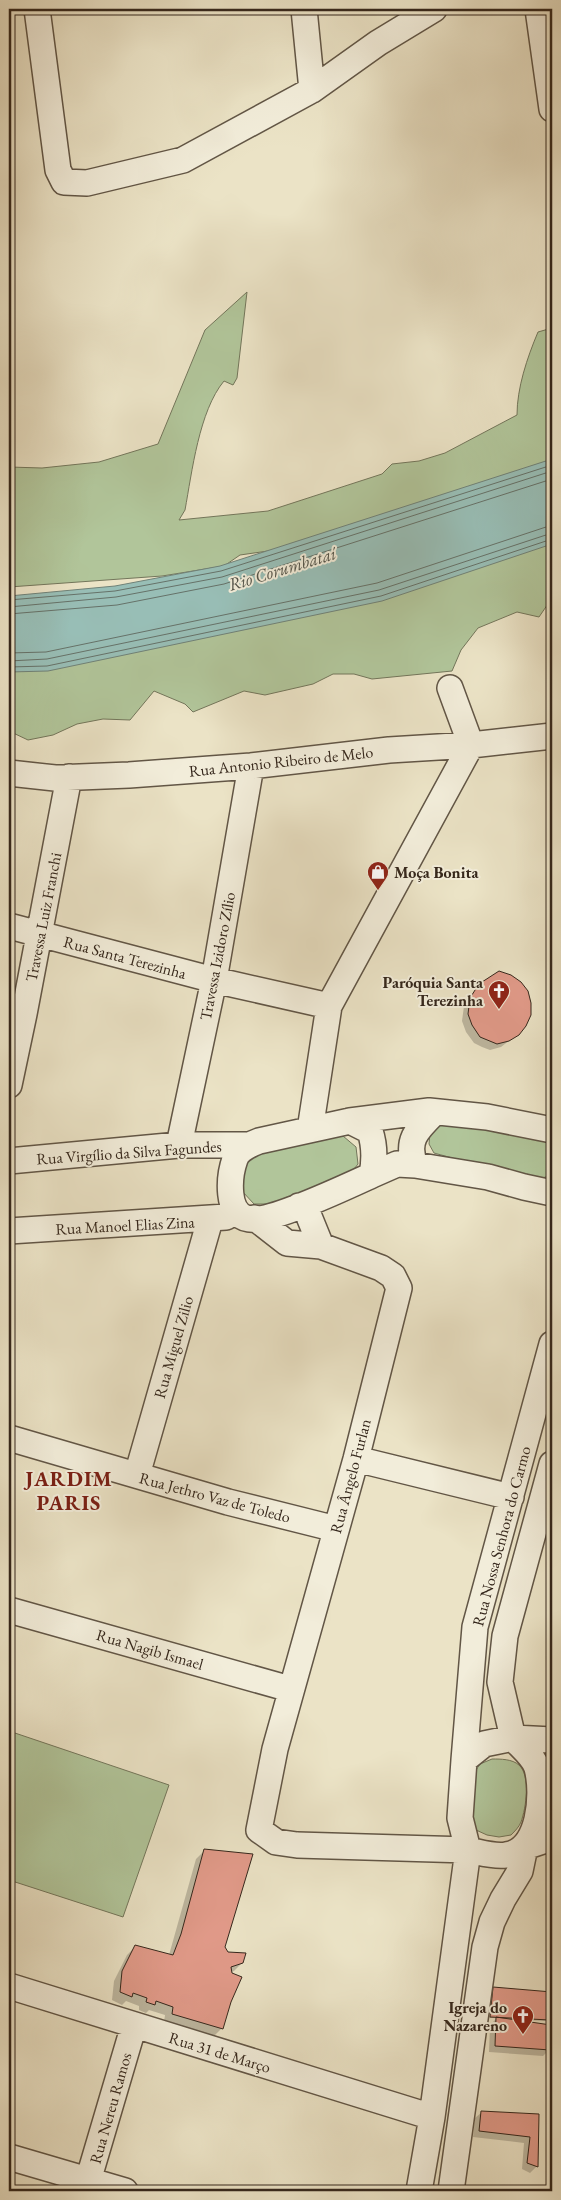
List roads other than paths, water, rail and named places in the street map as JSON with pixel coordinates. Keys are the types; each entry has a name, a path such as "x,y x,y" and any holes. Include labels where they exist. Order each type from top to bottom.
{"street":[{"path":"37,9 58,170 64,182 87,184 183,160 312,90 378,43 434,9"},
{"path":"304,9 312,90"},
{"path":"538,9 552,109"},
{"path":"310,1130 329,1006 471,745 450,688"},
{"name":"Rua Antonio Ribeiro de Melo","path":"9,773 69,777 129,775 251,766 389,750 471,745 552,736"},
{"name":"Travessa Izidoro Zílio","path":"179,1145 214,980 251,766"},
{"name":"Travessa Luiz Franchi","path":"9,1085 69,777"},
{"name":"Rua Santa Terezinha","path":"9,926 214,980 329,1006"},
{"path":"350,1121 429,1111 487,1117 552,1130"},
{"path":"415,1165 411,1150 413,1137 435,1112"},
{"path":"350,1121 370,1131 374,1141 375,1160 372,1174"},
{"name":"Rua Virgílio da Silva Fagundes","path":"9,1162 179,1145 249,1145 259,1141 350,1121"},
{"path":"249,1145 236,1157 230,1192 234,1207 288,1243 321,1246 308,1214 299,1206"},
{"name":"Rua Manoel Elias Zina","path":"9,1231 273,1215 299,1206 397,1164 415,1165 488,1178 524,1188 552,1193"},
{"name":"Rua Miguel Zilio","path":"137,1475 210,1220"},
{"name":"Rua Ângelo Furlan","path":"321,1246 380,1268 393,1276 399,1288 356,1459 290,1689 262,1808 259,1830 276,1842 468,1850"},
{"name":"Rua Nossa Senhora do Carmo","path":"464,1760 475,1627 552,1344"},
{"name":"Rua Jethro Vaz de Toledo","path":"9,1438 228,1502 336,1529"},
{"path":"356,1459 511,1497"},
{"name":"Rua Nossa Senhora do Carmo","path":"514,1738 500,1682 505,1636 552,1464"},
{"name":"Rua Nagib Ismael","path":"9,1610 290,1689"},
{"path":"419,2191 432,2117 468,1850 460,1818 464,1760 484,1744 514,1738 552,1740"},
{"path":"451,2191 485,1947 492,1922 502,1899 520,1871 525,1847 535,1831 539,1779 536,1766 514,1738"},
{"path":"468,1850 506,1855 552,1838"},
{"name":"Rua 31 de Março","path":"9,1986 432,2117"},
{"name":"Rua Nereu Ramos","path":"86,2186 134,2025"},
{"path":"9,2157 86,2186 125,2191"}],"water":[{"name":"Rio Corumbataí","path":"552,459 552,544 382,601 48,671 9,672 9,596 115,586 220,566"}],"place":[{"name":"Moça Bonita","path":"378,891"},
{"name":"Paróquia Santa Terezinha","path":"499,1010"},
{"name":"Igreja do Nazareno","path":"523,2035"}],"district":[{"name":"JARDIM PARIS","path":"69,1491"}]}
